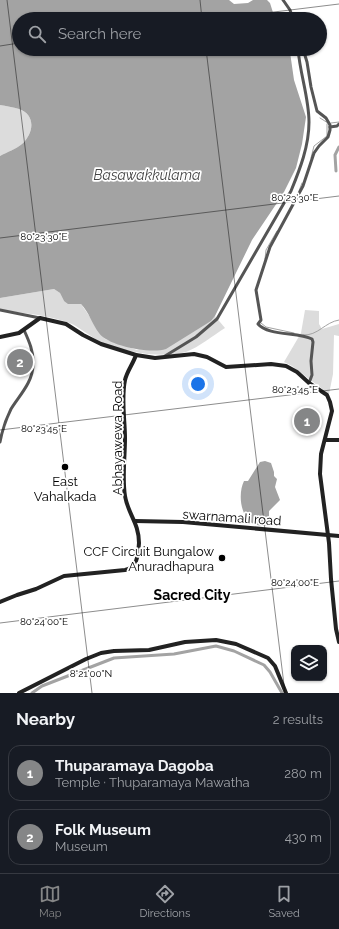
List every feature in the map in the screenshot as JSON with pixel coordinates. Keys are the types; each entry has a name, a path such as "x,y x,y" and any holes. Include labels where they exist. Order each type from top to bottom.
{"main road":[{"path":"0,337 16,334 40,318 66,324 101,344 136,355 163,357 187,354 210,359 222,366 229,367 281,365 289,367 309,383 325,393 330,402 332,411 321,454 320,468 328,534 336,629 339,642"},
{"name":"Abhayawewa Road","path":"0,602 36,589 61,577 131,569 136,563 138,539 135,521 127,504 124,488 124,395 126,379 136,355"},
{"path":"325,440 339,440"},
{"name":"swarnamali road","path":"135,521 183,522 339,536"},
{"path":"19,693 67,668 101,653 149,650 178,643 210,640 236,644 268,658 275,666 286,693"}],"street":[{"path":"283,0 291,12"},
{"path":"163,357 196,337 217,319 295,180 306,148 309,121 299,56"},
{"path":"305,56 317,111 326,118 330,128 328,137 314,153 303,186 270,247 256,290 261,320 258,324 260,326 282,333 312,339 312,375 309,383"},
{"path":"330,128 339,124"},
{"path":"0,310 40,318"},
{"path":"0,442 6,421 28,383 33,366 31,346 24,330"}],"shaded area":[{"path":"0,105 17,108 25,112 31,120 31,130 26,140 22,144 0,156"},
{"path":"54,289 60,293 64,301 81,304 105,339 137,350 211,321 215,316 225,328 186,352 155,355 133,352 103,343 76,326 55,318 0,310 0,298"},
{"path":"305,310 319,311 319,324 322,329 339,324 339,336 334,335 333,374 329,394 292,366 284,362 301,333"}],"water":[{"name":"Basawakkulama","path":"0,0 229,0 234,4 248,3 253,0 267,0 270,3 273,12 12,12 12,56 291,56 294,80 306,117 302,144 296,168 283,194 252,240 215,316 211,321 166,349 140,350 111,342 104,338 94,326 81,304 68,304 64,301 60,293 54,289 0,298 0,156 14,149 26,140 31,130 31,120 25,112 17,108 0,105"},
{"path":"265,461 271,463 274,476 277,479 275,487 280,500 269,511 269,517 273,520 271,525 261,526 252,523 245,515 241,504 241,492 244,481 248,481 260,462"}],"waterway":[{"path":"320,118 328,123"},
{"path":"331,123 339,122"},
{"path":"311,158 314,146 327,136 327,124"},
{"path":"336,171 335,155 339,147"},
{"path":"299,191 302,183"},
{"path":"265,259 266,250 277,231"},
{"path":"303,335 313,333 330,323 339,320"},
{"path":"261,323 266,327 294,333"},
{"path":"32,693 42,686 114,658 174,654 216,646 234,651 264,665 270,672 282,693"}],"place":[{"name":"Folk Museum","path":"20,362"},
{"name":"Thuparamaya Dagoba","path":"307,421"},
{"name":"East Vahalkada","path":"65,467"},
{"name":"CCF Circuit Bungalow Anuradhapura","path":"222,558"}],"district":[{"name":"Sacred City","path":"192,595"}]}
